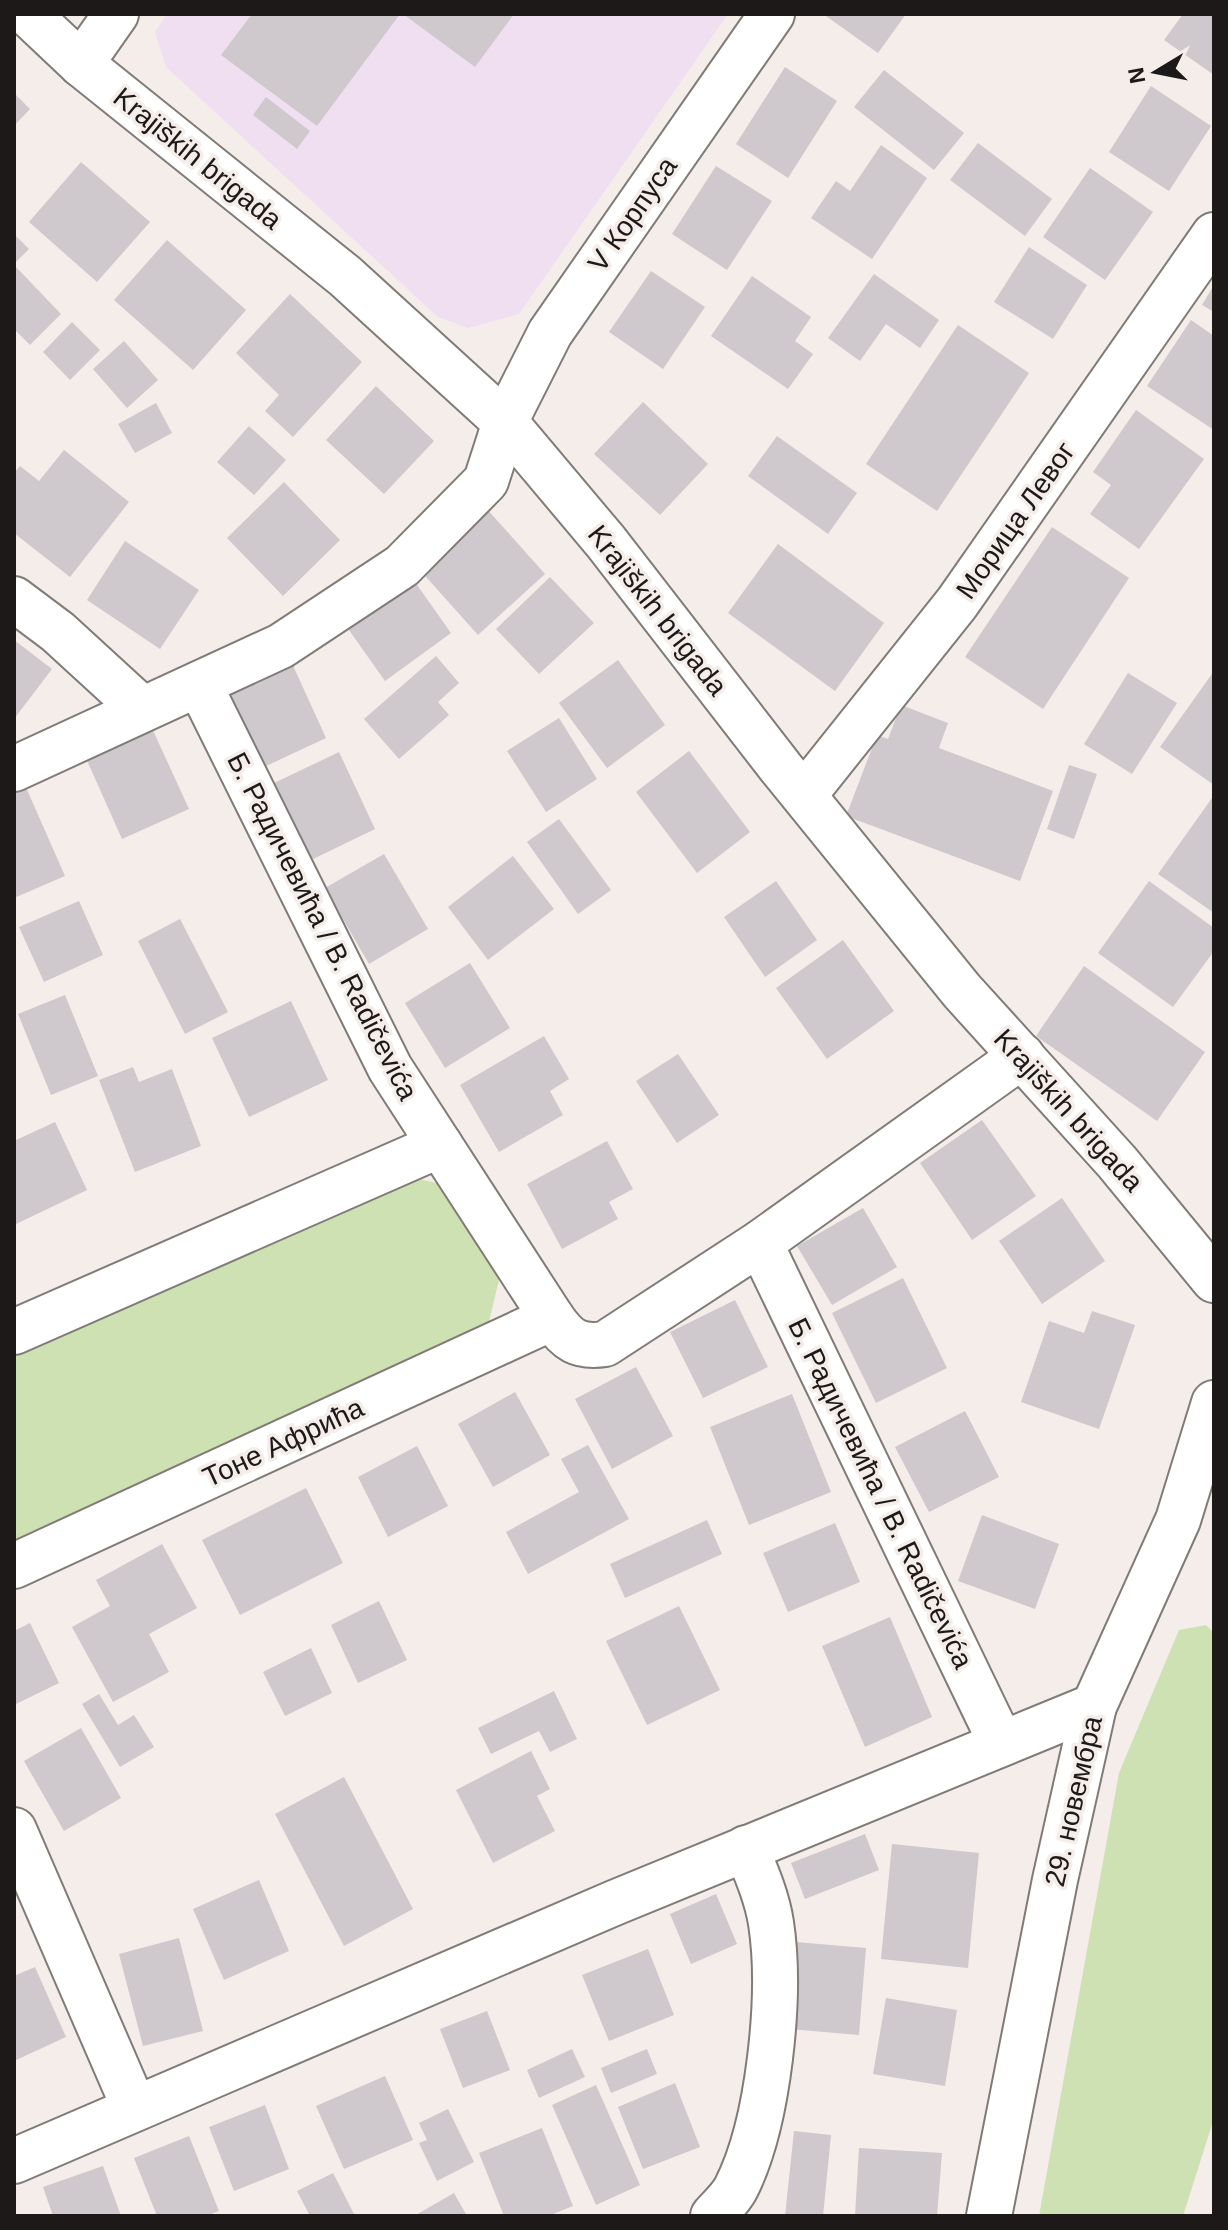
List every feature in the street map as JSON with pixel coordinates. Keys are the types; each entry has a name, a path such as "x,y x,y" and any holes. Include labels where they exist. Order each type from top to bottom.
{"street":[{"name":"Krajiških brigada","path":"28,14 81,64 345,276 505,422 606,542 962,991 1117,1162 1214,1280"},
{"path":"81,64 116,14"},
{"name":"V Корпуса","path":"14,769 281,646 402,566 486,481 505,422 550,333 772,14"},
{"name":"Морица Левог","path":"804,795 957,603 1214,235"},
{"path":"14,599 58,632 142,709"},
{"name":"Б. Радичевића / B. Radičevića","path":"199,684 390,1068 552,1318 565,1337 578,1345 605,1344 760,1243 1022,1056"},
{"path":"14,1332 440,1145"},
{"name":"Б. Радичевића / B. Radičevića","path":"760,1243 1001,1743"},
{"name":"Тоне Афрића","path":"14,1566 552,1318"},
{"name":"29. новембра","path":"989,2216 1055,1880 1094,1706 1178,1520 1214,1403"},
{"path":"14,2161 134,2107 746,1848 1094,1706"},
{"path":"14,1830 134,2107"},
{"path":"713,2216 735,2191 751,2152 765,2084 774,2008 771,1924 759,1878 746,1848"}],"shaded area":[{"path":"167,14 728,14 519,314 468,328 438,317 166,67 155,32"}],"green space":[{"path":"410,1177 454,1187 502,1267 488,1326 14,1549 14,1352"},
{"path":"1206,1625 1214,1633 1214,2118 1183,2216 1039,2216 1119,1773 1179,1630"}],"building":[{"path":"252,14 400,14 317,126 221,55"},
{"path":"403,14 514,14 475,67"},
{"path":"823,14 906,14 878,53"},
{"path":"1183,14 1214,14 1214,75 1164,40"},
{"path":"785,67 837,101 788,178 736,144"},
{"path":"884,70 964,133 934,170 854,107"},
{"path":"1151,86 1211,126 1169,191 1109,152"},
{"path":"14,93 30,109 14,126"},
{"path":"266,97 310,131 297,149 253,115"},
{"path":"978,143 1052,199 1025,236 950,180"},
{"path":"881,145 927,178 872,259 811,218 836,181 850,191"},
{"path":"81,162 150,222 97,282 29,222"},
{"path":"716,166 772,201 727,270 672,234"},
{"path":"1090,168 1153,212 1105,280 1043,237"},
{"path":"14,234 29,249 14,264"},
{"path":"167,240 246,310 193,370 114,300"},
{"path":"1029,247 1087,285 1053,339 994,302"},
{"path":"14,265 61,314 30,345 14,329"},
{"path":"651,271 705,307 663,369 609,332"},
{"path":"874,274 939,320 920,348 886,324 860,361 828,338"},
{"path":"752,276 811,317 795,341 813,354 788,389 711,336"},
{"path":"1214,285 1214,312 1202,305"},
{"path":"290,294 362,362 293,437 265,411 279,395 236,353"},
{"path":"1191,320 1214,336 1214,430 1147,386"},
{"path":"72,322 100,350 70,380 43,352"},
{"path":"958,325 1029,373 937,511 866,464"},
{"path":"124,341 158,380 127,408 93,369"},
{"path":"376,386 434,441 384,494 326,440"},
{"path":"643,402 708,464 660,515 594,454"},
{"path":"156,403 172,433 135,453 118,424"},
{"path":"1136,410 1204,459 1139,549 1090,514 1111,485 1093,472"},
{"path":"249,426 286,460 254,495 217,462"},
{"path":"777,436 857,493 828,534 748,476"},
{"path":"64,450 129,502 70,577 14,533 14,473 20,466 39,481"},
{"path":"284,482 340,540 283,596 227,538"},
{"path":"486,508 545,574 478,635 419,569"},
{"path":"1052,527 1129,578 1043,709 965,657"},
{"path":"125,541 199,590 160,649 87,600"},
{"path":"778,544 884,623 835,691 728,613"},
{"path":"410,575 451,633 385,681 344,623"},
{"path":"550,577 594,623 539,674 496,629"},
{"path":"14,640 52,669 14,719"},
{"path":"436,656 459,683 438,702 449,715 399,759 364,719"},
{"path":"618,660 665,725 607,768 559,703"},
{"path":"291,661 326,738 264,767 229,690"},
{"path":"1214,671 1214,785 1160,747"},
{"path":"1128,673 1177,703 1132,774 1084,744"},
{"path":"901,705 948,723 939,748 1053,791 1020,881 846,816 877,735 888,739"},
{"path":"559,718 597,779 546,812 507,751"},
{"path":"151,726 189,809 122,839 85,756"},
{"path":"689,751 750,832 697,873 636,792"},
{"path":"339,752 375,829 309,861 272,784"},
{"path":"1069,765 1097,774 1074,839 1047,829"},
{"path":"24,783 65,876 14,898 14,788"},
{"path":"1214,799 1214,913 1158,874"},
{"path":"559,819 611,890 578,914 527,842"},
{"path":"384,854 428,929 369,964 325,888"},
{"path":"513,856 554,909 488,960 448,907"},
{"path":"776,881 817,940 765,977 724,917"},
{"path":"1149,881 1214,928 1214,951 1173,1007 1098,953"},
{"path":"79,901 103,955 44,982 19,927"},
{"path":"180,919 228,1012 185,1034 138,941"},
{"path":"843,940 894,1011 827,1059 776,988"},
{"path":"470,963 510,1028 445,1068 405,1003"},
{"path":"1084,966 1205,1052 1157,1121 1036,1036"},
{"path":"65,995 98,1076 51,1095 18,1014"},
{"path":"291,1001 328,1080 249,1117 212,1038"},
{"path":"544,1036 569,1079 550,1091 563,1115 499,1152 460,1085"},
{"path":"678,1054 719,1115 677,1143 636,1081"},
{"path":"133,1067 139,1082 172,1069 201,1146 135,1172 99,1080"},
{"path":"982,1120 1036,1196 972,1240 920,1163"},
{"path":"55,1122 87,1190 14,1225 14,1141"},
{"path":"607,1141 633,1189 609,1202 618,1219 562,1249 527,1184"},
{"path":"1062,1198 1105,1261 1042,1304 999,1241"},
{"path":"863,1208 897,1267 832,1305 797,1246"},
{"path":"903,1278 947,1368 876,1403 832,1313"},
{"path":"735,1300 768,1367 703,1398 670,1332"},
{"path":"1092,1311 1135,1325 1099,1429 1021,1402 1049,1321 1084,1333"},
{"path":"636,1367 673,1436 612,1469 575,1399"},
{"path":"515,1392 550,1455 493,1487 458,1424"},
{"path":"792,1394 831,1492 749,1525 710,1427"},
{"path":"965,1411 999,1477 929,1512 895,1447"},
{"path":"588,1445 629,1519 528,1574 506,1532 579,1492 561,1459"},
{"path":"417,1446 448,1506 388,1537 358,1477"},
{"path":"306,1488 343,1563 240,1615 202,1540"},
{"path":"982,1515 1059,1544 1035,1609 958,1581"},
{"path":"707,1520 722,1554 625,1598 610,1564"},
{"path":"835,1523 860,1582 788,1612 763,1553"},
{"path":"162,1544 197,1608 149,1634 169,1672 113,1702 72,1627 110,1606 96,1580"},
{"path":"379,1601 407,1660 358,1683 331,1625"},
{"path":"679,1606 720,1690 647,1725 606,1641"},
{"path":"890,1617 932,1717 865,1747 822,1646"},
{"path":"30,1623 59,1683 14,1705 14,1631"},
{"path":"311,1648 332,1693 285,1716 263,1672"},
{"path":"554,1691 577,1739 550,1752 539,1731 491,1754 478,1728"},
{"path":"99,1694 118,1725 134,1715 154,1747 120,1767 82,1704"},
{"path":"81,1728 121,1798 64,1831 24,1761"},
{"path":"531,1751 550,1789 537,1796 555,1831 493,1863 456,1790"},
{"path":"344,1777 413,1909 344,1946 275,1814"},
{"path":"865,1834 879,1870 805,1899 791,1863"},
{"path":"892,1844 979,1853 968,1968 881,1959"},
{"path":"259,1880 289,1951 224,1980 193,1909"},
{"path":"716,1894 737,1944 691,1964 670,1914"},
{"path":"179,1938 203,2031 143,2046 119,1954"},
{"path":"796,1942 866,1948 859,2035 789,2029"},
{"path":"648,1949 674,2015 609,2041 582,1975"},
{"path":"35,1967 66,2037 14,2061 14,1976"},
{"path":"886,1998 957,2010 945,2086 873,2074"},
{"path":"487,2011 510,2070 463,2088 440,2029"},
{"path":"572,2049 585,2077 539,2098 527,2070"},
{"path":"647,2049 657,2074 611,2093 601,2068"},
{"path":"385,2076 413,2140 344,2169 316,2106"},
{"path":"675,2083 700,2147 643,2169 618,2107"},
{"path":"596,2085 640,2185 596,2205 552,2105"},
{"path":"265,2105 289,2169 234,2191 209,2127"},
{"path":"448,2109 474,2162 437,2181 419,2143 427,2140 419,2123"},
{"path":"542,2128 573,2206 548,2216 504,2216 479,2153"},
{"path":"794,2131 831,2135 823,2216 785,2216"},
{"path":"189,2136 219,2211 206,2216 157,2216 134,2158"},
{"path":"859,2148 942,2153 937,2216 855,2216"},
{"path":"103,2166 121,2216 53,2216 43,2187"},
{"path":"333,2173 355,2216 310,2216 297,2191"},
{"path":"454,2193 467,2216 414,2216"}]}
